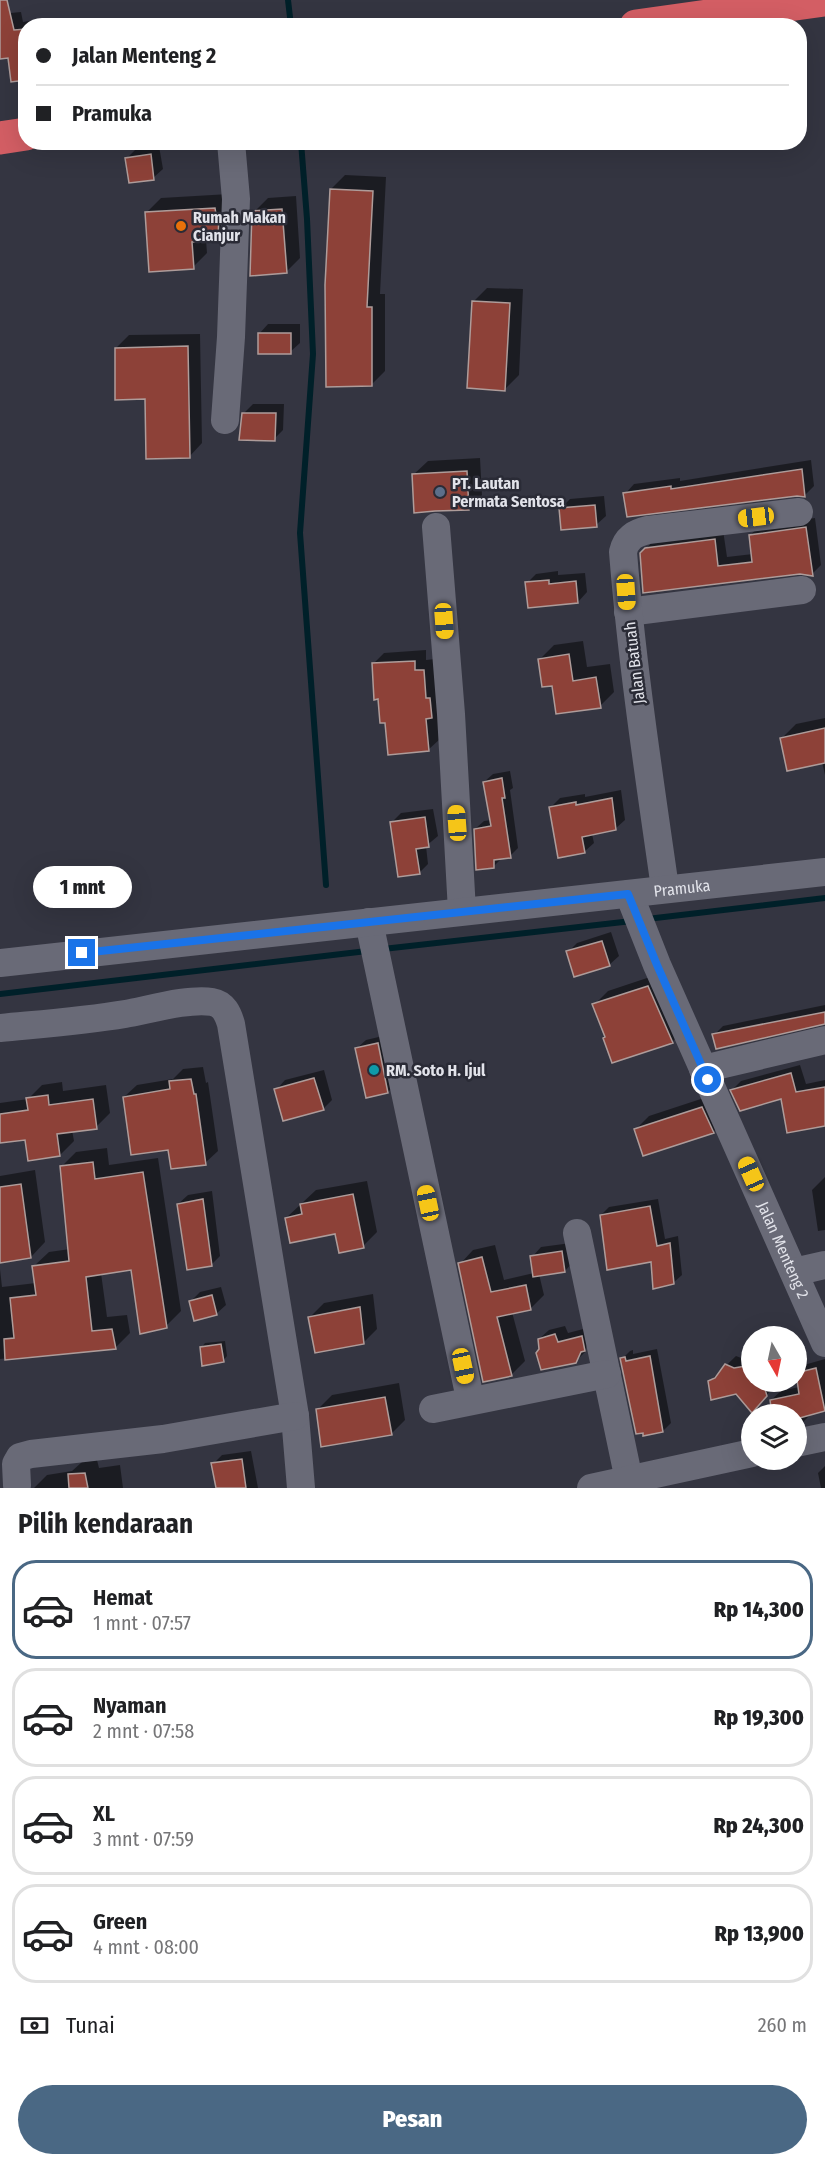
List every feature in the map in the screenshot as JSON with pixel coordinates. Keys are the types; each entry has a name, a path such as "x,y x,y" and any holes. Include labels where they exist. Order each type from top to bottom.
{"highway":[{"path":"694,18 823,0"},
{"path":"807,23 825,20"},
{"path":"0,116 18,114"},
{"path":"0,138 18,135"}],"street":[{"path":"225,420 235,233 236,176 232,150"},
{"name":"Jalan Batuah","path":"665,888 638,701 623,552 625,544 635,534 648,530 799,512"},
{"path":"436,527 451,714 462,910"},
{"path":"628,612 802,590"},
{"name":"Pramuka","path":"0,963 374,946 462,910 634,910 665,888 825,872"},
{"name":"Jalan Menteng 2","path":"634,910 825,1343"},
{"path":"374,946 468,1389"},
{"path":"0,1028 123,1014 197,1001 213,1002 222,1006 228,1013 295,1416 301,1488"},
{"path":"703,1069 825,1040"},
{"path":"577,1233 629,1480"},
{"path":"794,1272 825,1265"},
{"path":"433,1409 606,1374"},
{"path":"17,1485 16,1464 20,1457 31,1454 163,1439 295,1416"},
{"path":"807,1441 825,1437"},
{"path":"591,1488 741,1455"}],"building":[{"path":"0,0 7,0 14,30 18,30 18,81 11,82 8,58 0,59"},
{"path":"151,154 154,180 129,183 125,158"},
{"path":"330,189 373,191 367,307 372,307 372,386 326,387 325,285"},
{"name":"Rumah Makan Cianjur","path":"215,208 216,214 219,214 218,240 192,242 194,269 149,272 145,212"},
{"path":"282,209 287,273 250,276 252,211"},
{"path":"472,301 510,303 505,391 467,388"},
{"path":"258,333 291,333 291,354 258,354"},
{"path":"188,346 190,458 146,459 145,399 115,400 115,348"},
{"path":"242,413 276,413 275,441 239,440"},
{"path":"802,469 805,497 797,496 627,517 623,493 671,486 671,489"},
{"name":"PT. Lautan Permata Sentosa","path":"467,471 469,510 414,513 412,474"},
{"path":"595,505 597,527 561,530 559,508"},
{"path":"806,527 813,576 800,574 643,593 640,553 645,548 715,539 718,566 752,562 749,535"},
{"path":"549,580 549,584 576,581 578,603 528,608 525,582"},
{"path":"569,654 573,681 596,677 601,708 556,714 552,686 542,687 538,659"},
{"path":"415,661 415,670 424,670 426,698 430,698 432,718 426,719 429,751 388,755 385,723 380,723 378,699 374,700 372,663"},
{"path":"825,728 825,763 787,771 780,738"},
{"path":"502,778 505,798 502,798 511,858 494,860 494,868 476,870 474,829 491,826 483,782"},
{"path":"612,798 616,830 582,837 585,853 558,858 549,807 576,802 576,805"},
{"path":"425,817 429,847 416,849 420,874 398,877 390,822"},
{"path":"602,941 610,966 574,977 566,951"},
{"path":"648,986 673,1043 612,1063 592,1004"},
{"path":"825,1012 825,1024 716,1049 712,1034"},
{"name":"RM. Soto H. Ijul","path":"378,1043 388,1093 366,1098 355,1048"},
{"path":"791,1073 796,1092 825,1087 825,1126 787,1133 781,1099 740,1111 730,1090"},
{"path":"314,1078 324,1110 283,1121 274,1089"},
{"path":"191,1079 194,1094 196,1094 206,1165 171,1169 168,1150 131,1155 123,1097 170,1089 169,1081"},
{"path":"48,1095 49,1105 93,1099 97,1129 57,1134 60,1156 28,1161 25,1140 0,1143 0,1114 28,1110 26,1098"},
{"path":"702,1107 714,1133 643,1156 634,1129"},
{"path":"93,1162 95,1179 143,1172 167,1328 140,1334 131,1270 86,1277 92,1331 112,1329 116,1349 5,1360 4,1339 14,1338 10,1298 36,1295 32,1266 69,1261 60,1166"},
{"path":"21,1184 31,1258 0,1263 0,1187"},
{"path":"353,1194 364,1248 339,1253 335,1234 290,1243 285,1218 302,1214 300,1204"},
{"path":"203,1199 212,1266 187,1270 177,1204"},
{"path":"650,1206 657,1246 670,1243 674,1284 653,1289 651,1262 607,1270 600,1215"},
{"path":"562,1251 565,1272 533,1277 530,1256"},
{"path":"482,1257 491,1292 526,1285 531,1310 497,1317 512,1376 483,1382 458,1263"},
{"path":"212,1295 217,1315 194,1321 189,1301"},
{"path":"360,1307 364,1344 315,1353 308,1317"},
{"path":"555,1334 558,1342 582,1336 585,1351 581,1352 576,1363 541,1370 536,1353 539,1349 538,1339"},
{"path":"221,1344 224,1362 202,1366 200,1347"},
{"path":"650,1356 663,1432 643,1436 643,1433 636,1434 620,1358 625,1357 626,1361"},
{"path":"725,1364 734,1368 741,1367 741,1392 766,1392 767,1396 760,1404 744,1404 736,1394 711,1400 708,1381 715,1378"},
{"path":"816,1368 825,1411 807,1416 807,1404 771,1404 770,1400 807,1392 807,1370"},
{"path":"385,1397 392,1435 321,1447 316,1409"},
{"path":"242,1459 246,1488 216,1488 211,1463"},
{"path":"85,1473 88,1488 69,1488 68,1474"}],"waterway":[{"path":"288,0 290,18"},
{"path":"302,150 313,354 300,533 326,885"},
{"path":"647,919 825,898"},
{"path":"383,949 632,921"},
{"path":"0,994 367,951"}],"place":[{"name":"Rumah Makan Cianjur","path":"181,226"},
{"name":"PT. Lautan Permata Sentosa","path":"440,492"},
{"name":"RM. Soto H. Ijul","path":"374,1070"}],"route":[{"path":"82,953 462,910 628,894 708,1080"}]}
